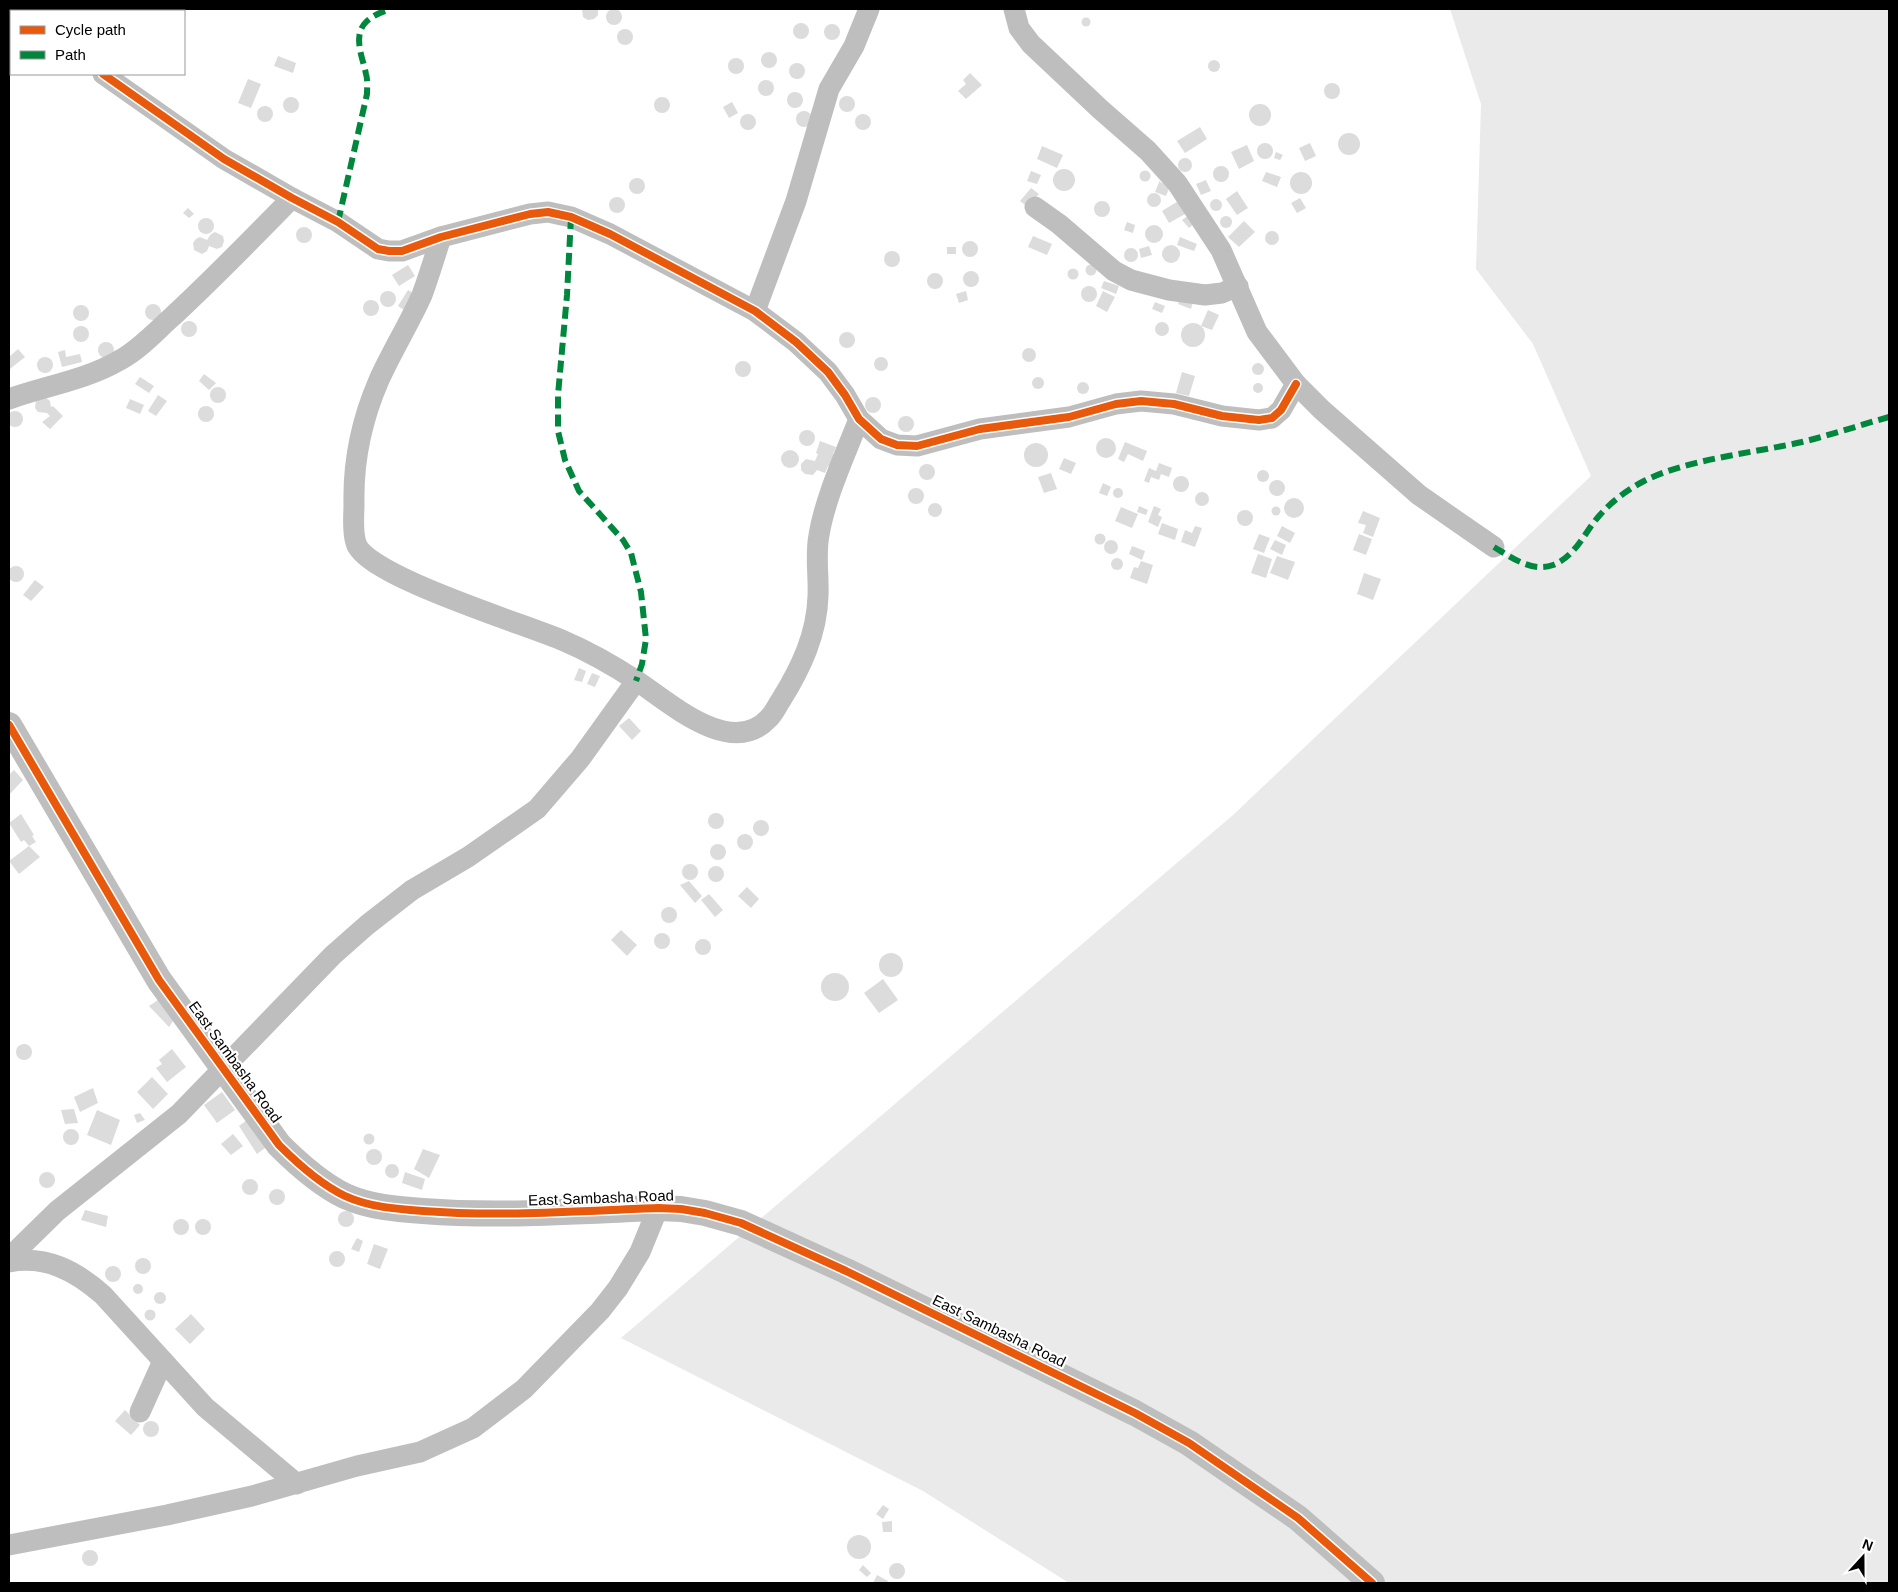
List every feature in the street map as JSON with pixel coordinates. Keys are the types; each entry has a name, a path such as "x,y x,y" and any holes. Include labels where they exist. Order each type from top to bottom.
{"street":[{"path":"754,311 796,201 829,89 854,46 869,9"},
{"path":"1014,9 1019,28 1031,44 1100,110 1148,151 1177,183 1221,250 1257,332 1296,384 1322,410 1419,495 1494,547"},
{"path":"104,75 224,159 338,222 378,249 402,251 441,237 530,214 548,212 571,217 610,234 754,311 796,342 828,372 845,395 858,420 881,439 897,445 917,446 980,429 1069,417 1116,404 1142,401 1174,404 1222,416 1259,420 1272,418 1281,410 1296,384"},
{"path":"9,399 86,375 120,360 146,341 229,264 292,198"},
{"path":"1035,207 1059,224 1114,271 1131,280 1169,290 1205,295 1222,293 1238,286"},
{"path":"441,237 422,294 379,380 357,450 354,478 354,534 357,547 365,556 407,580 455,601 565,642 605,661 681,712 711,728 734,733 753,731 769,718 798,674 813,634 818,598 818,537 825,510 858,420"},
{"path":"9,1258 57,1211 179,1114 333,955 367,925 412,890 468,857 537,809 580,759 636,680"},
{"name":"East Sambasha Road","path":"9,725 159,980 279,1145 297,1164 345,1196 380,1208 450,1213 509,1215 658,1208 681,1209 705,1213 741,1223 846,1271 1135,1413 1189,1443 1298,1518 1372,1583"},
{"path":"9,1545 195,1509 297,1484 357,1466 420,1452 473,1428 524,1389 600,1311 618,1288 640,1252 658,1208"},
{"path":"9,1262 22,1260 39,1261 70,1270 85,1279 103,1295 205,1407 297,1484"},
{"path":"140,1412 163,1361"}],"shaded area":[{"path":"1450,9 1889,9 1889,1583 1069,1583 923,1491 621,1338 1233,815 1591,476 1533,344 1476,269 1481,104"}],"building":[{"path":"582,9 598,9 598,15 594,19 588,20 583,17"},
{"path":"611,9 617,9 622,14 620,23 611,25 606,20 606,14"},
{"path":"1086,18 1090,22 1086,26 1082,22"},
{"path":"798,23 804,23 809,28 807,37 798,39 793,34 793,28"},
{"path":"829,24 835,24 840,29 838,38 829,40 824,35 824,29"},
{"path":"622,29 628,29 633,34 631,43 622,45 617,40 617,34"},
{"path":"766,52 772,52 777,57 775,66 766,68 761,63 761,57"},
{"path":"278,56 296,63 293,73 274,66"},
{"path":"733,58 739,58 744,63 742,72 733,74 728,69 728,63"},
{"path":"1214,60 1220,66 1214,72 1208,66"},
{"path":"794,63 800,63 805,68 803,77 794,79 789,74 789,68"},
{"path":"970,73 982,85 966,99 958,91 966,84 963,80"},
{"path":"248,79 261,84 251,108 238,103"},
{"path":"763,80 769,80 774,85 772,94 763,96 758,91 758,85"},
{"path":"1329,83 1335,83 1340,88 1338,97 1329,99 1324,94 1324,88"},
{"path":"792,92 798,92 803,97 801,106 792,108 787,103 787,97"},
{"path":"844,96 850,96 855,101 853,110 844,112 839,107 839,101"},
{"path":"288,97 294,97 299,102 297,111 288,113 283,108 283,102"},
{"path":"659,97 665,97 670,102 668,111 659,113 654,108 654,102"},
{"path":"732,102 738,113 729,118 723,107"},
{"path":"1260,104 1268,107 1271,115 1268,123 1260,126 1252,123 1249,115 1252,107"},
{"path":"262,106 268,106 273,111 271,120 262,122 257,117 257,111"},
{"path":"804,111 810,113 812,119 810,125 804,127 798,125 796,119 798,113"},
{"path":"745,114 751,114 756,119 754,128 745,130 740,125 740,119"},
{"path":"860,114 866,114 871,119 869,128 860,130 855,125 855,119"},
{"path":"1200,127 1207,139 1185,153 1177,141"},
{"path":"1349,133 1357,136 1360,144 1357,152 1349,155 1341,152 1338,144 1341,136"},
{"path":"1262,143 1268,143 1273,148 1271,157 1262,159 1257,154 1257,148"},
{"path":"1310,143 1316,156 1305,161 1299,148"},
{"path":"1247,145 1254,161 1239,169 1231,152"},
{"path":"1042,146 1063,155 1057,168 1037,159"},
{"path":"1276,152 1283,155 1280,160 1274,158"},
{"path":"1182,158 1188,158 1192,165 1188,172 1182,172 1178,168 1178,162"},
{"path":"1218,166 1224,166 1229,171 1227,180 1218,182 1213,177 1213,171"},
{"path":"1060,169 1068,169 1075,176 1075,184 1068,191 1060,191 1053,184 1053,176"},
{"path":"1031,171 1041,175 1037,184 1027,181"},
{"path":"1143,171 1147,171 1150,176 1149,180 1143,181 1140,178 1140,174"},
{"path":"1266,172 1281,177 1277,187 1262,181"},
{"path":"1301,172 1309,175 1312,183 1309,191 1301,194 1293,191 1290,183 1293,175"},
{"path":"634,178 640,178 645,183 643,192 634,194 629,189 629,183"},
{"path":"1160,180 1160,182 1170,186 1166,196 1155,192"},
{"path":"1206,180 1211,191 1201,195 1196,184"},
{"path":"1031,188 1039,194 1028,207 1020,201"},
{"path":"1237,191 1248,208 1237,215 1226,199"},
{"path":"1151,193 1157,193 1161,200 1157,207 1151,207 1147,203 1147,197"},
{"path":"614,197 620,197 625,202 623,211 614,213 609,208 609,202"},
{"path":"1300,198 1306,208 1297,213 1291,203"},
{"path":"1216,199 1222,205 1216,211 1210,205"},
{"path":"1180,200 1187,213 1169,223 1162,211"},
{"path":"1102,201 1110,209 1102,217 1094,209"},
{"path":"188,208 194,214 189,218 183,213"},
{"path":"1190,214 1196,222 1189,228 1182,220"},
{"path":"1224,216 1228,216 1232,222 1228,228 1224,228 1220,224 1220,220"},
{"path":"203,218 209,218 214,223 212,232 203,234 198,229 198,223"},
{"path":"1244,221 1255,232 1239,247 1228,237"},
{"path":"1127,222 1135,225 1133,233 1124,230"},
{"path":"1154,225 1160,228 1163,234 1160,240 1154,243 1148,240 1145,234 1148,228"},
{"path":"301,227 307,227 312,232 310,241 301,243 296,238 296,232"},
{"path":"1272,231 1277,233 1279,238 1277,243 1272,245 1267,243 1265,238 1267,233"},
{"path":"215,232 223,236 222,247 217,249 209,246 207,251 202,254 194,250 193,243 196,239 200,237 207,240"},
{"path":"1033,236 1052,244 1047,255 1028,247"},
{"path":"1180,237 1197,244 1194,251 1177,245"},
{"path":"967,241 973,241 978,246 976,255 967,257 962,252 962,246"},
{"path":"1171,245 1177,248 1180,254 1177,260 1171,263 1165,260 1162,254 1165,248"},
{"path":"1149,246 1152,255 1141,258 1139,249"},
{"path":"947,247 956,247 956,254 947,254"},
{"path":"1131,248 1136,250 1138,255 1136,260 1131,262 1126,260 1124,255 1126,250"},
{"path":"889,251 895,251 900,256 898,265 889,267 884,262 884,256"},
{"path":"1091,264 1097,270 1091,276 1085,270"},
{"path":"408,265 415,276 399,286 392,275"},
{"path":"1071,269 1075,269 1078,274 1077,278 1071,279 1068,276 1068,272"},
{"path":"968,271 974,271 979,276 977,285 968,287 963,282 963,276"},
{"path":"932,273 938,273 943,278 941,287 932,289 927,284 927,278"},
{"path":"1104,281 1119,286 1116,294 1101,288"},
{"path":"1089,286 1095,288 1097,294 1095,300 1089,302 1083,300 1081,294 1083,288"},
{"path":"408,290 417,295 407,312 398,306"},
{"path":"385,291 391,291 396,296 394,305 385,307 380,302 380,296"},
{"path":"966,291 968,300 959,303 956,294"},
{"path":"1103,291 1115,297 1107,312 1096,306"},
{"path":"1182,294 1194,298 1191,309 1178,304"},
{"path":"368,300 374,300 379,305 377,314 368,316 363,311 363,305"},
{"path":"1155,302 1165,306 1162,313 1152,309"},
{"path":"150,304 156,304 161,309 159,318 150,320 145,315 145,309"},
{"path":"78,305 84,305 89,310 87,319 78,321 73,316 73,310"},
{"path":"1208,310 1219,315 1212,330 1201,326"},
{"path":"186,321 192,321 197,326 195,335 186,337 181,332 181,326"},
{"path":"1159,322 1165,322 1169,329 1165,336 1159,336 1155,332 1155,326"},
{"path":"1193,323 1201,327 1205,335 1201,343 1193,347 1185,343 1181,335 1185,327"},
{"path":"78,326 84,326 89,331 87,340 78,342 73,337 73,331"},
{"path":"844,332 850,332 855,337 853,346 844,348 839,343 839,337"},
{"path":"106,342 112,344 114,350 112,356 106,358 100,356 98,350 100,344"},
{"path":"1026,348 1032,348 1036,355 1032,362 1026,362 1022,358 1022,352"},
{"path":"18,349 25,357 10,369 9,357"},
{"path":"65,350 66,357 80,354 82,362 62,367 58,352"},
{"path":"42,357 48,357 53,362 51,371 42,373 37,368 37,362"},
{"path":"881,357 886,359 888,364 886,369 881,371 876,369 874,364 876,359"},
{"path":"740,361 746,361 751,366 749,375 740,377 735,372 735,366"},
{"path":"1256,363 1260,363 1264,369 1260,375 1256,375 1252,371 1252,367"},
{"path":"1182,372 1195,376 1189,396 1176,393"},
{"path":"204,374 216,383 209,390 199,381"},
{"path":"140,377 154,386 149,393 135,384"},
{"path":"1036,377 1040,377 1044,383 1040,389 1036,389 1032,385 1032,381"},
{"path":"1083,382 1089,388 1083,394 1077,388"},
{"path":"1256,383 1260,383 1263,388 1262,392 1256,393 1253,390 1253,386"},
{"path":"215,387 221,387 226,392 224,401 215,403 210,398 210,392"},
{"path":"158,395 167,401 156,416 148,411"},
{"path":"45,397 50,401 51,407 53,406 63,416 50,429 42,422 50,416 47,413 38,412 35,408 36,401"},
{"path":"870,397 876,397 881,402 879,411 870,413 865,408 865,402"},
{"path":"130,399 144,405 140,414 126,408"},
{"path":"203,406 209,406 214,411 212,420 203,422 198,417 198,411"},
{"path":"15,411 21,413 23,419 21,425 15,427 9,425 7,419 9,413"},
{"path":"903,416 909,416 914,421 912,430 903,432 898,427 898,421"},
{"path":"804,430 810,430 815,435 813,444 804,446 799,441 799,435"},
{"path":"1106,438 1113,441 1116,448 1113,455 1106,458 1099,455 1096,448 1099,441"},
{"path":"820,441 836,447 833,454 837,456 832,468 828,466 825,473 817,470 813,475 805,474 801,470 801,464 806,459 815,461"},
{"path":"1125,442 1147,451 1143,461 1128,454 1124,462 1118,459"},
{"path":"1036,443 1044,447 1048,455 1044,463 1036,467 1028,463 1024,455 1028,447"},
{"path":"790,450 796,453 799,459 796,465 790,468 784,465 781,459 784,453"},
{"path":"1064,458 1076,463 1071,474 1059,469"},
{"path":"1159,463 1172,468 1169,477 1161,474 1159,480 1151,477 1149,483 1144,481 1149,468 1156,471"},
{"path":"924,464 930,464 935,469 933,478 924,480 919,475 919,469"},
{"path":"1261,470 1265,470 1269,476 1265,482 1261,482 1257,478 1257,474"},
{"path":"1051,473 1057,489 1044,493 1038,477"},
{"path":"1181,476 1187,478 1189,484 1187,490 1181,492 1175,490 1173,484 1175,478"},
{"path":"1274,480 1280,480 1285,485 1283,494 1274,496 1269,491 1269,485"},
{"path":"1103,483 1111,487 1107,496 1099,493"},
{"path":"913,488 919,488 924,493 922,502 913,504 908,499 908,493"},
{"path":"1116,488 1120,488 1123,493 1122,497 1116,498 1113,495 1113,491"},
{"path":"1202,492 1207,494 1209,499 1207,504 1202,506 1197,504 1195,499 1197,494"},
{"path":"1290,498 1298,498 1304,504 1304,512 1298,518 1290,518 1284,512 1284,504"},
{"path":"935,503 940,505 942,510 940,515 935,517 930,515 928,510 930,505"},
{"path":"1139,506 1148,510 1146,515 1137,512"},
{"path":"1154,506 1161,509 1158,515 1162,517 1158,527 1148,522"},
{"path":"1276,506 1281,511 1276,516 1271,511"},
{"path":"1121,507 1138,514 1132,528 1115,521"},
{"path":"1245,510 1253,518 1245,526 1237,518"},
{"path":"1363,511 1380,518 1373,537 1363,533 1366,525 1358,523"},
{"path":"1162,523 1178,529 1175,540 1158,534"},
{"path":"1195,526 1202,528 1195,547 1181,542 1185,530 1192,533"},
{"path":"1282,526 1295,533 1290,543 1277,536"},
{"path":"1100,533 1106,539 1100,545 1094,539"},
{"path":"1259,534 1270,538 1264,553 1253,549"},
{"path":"1359,534 1372,539 1366,555 1353,550"},
{"path":"1111,540 1116,542 1118,547 1116,552 1111,554 1106,552 1104,547 1106,542"},
{"path":"1275,540 1286,545 1282,555 1270,549"},
{"path":"1132,546 1145,551 1142,560 1129,554"},
{"path":"1258,554 1272,559 1266,578 1251,573"},
{"path":"1277,556 1295,562 1288,580 1270,573"},
{"path":"1115,558 1119,558 1123,564 1119,570 1115,570 1111,566 1111,562"},
{"path":"1141,561 1153,565 1147,584 1130,578 1134,567 1138,568"},
{"path":"13,566 19,566 24,571 22,580 13,582 8,577 8,571"},
{"path":"1364,573 1381,579 1373,600 1357,594"},
{"path":"35,580 44,587 31,601 23,595"},
{"path":"579,668 586,671 582,682 574,680"},
{"path":"592,673 600,676 595,687 587,684"},
{"path":"629,718 641,731 632,740 619,726"},
{"path":"14,770 23,780 9,795 9,775"},
{"path":"713,813 719,813 724,818 722,827 713,829 708,824 708,818"},
{"path":"21,814 34,835 32,836 36,842 29,846 24,840 21,842 9,823"},
{"path":"758,820 764,820 769,825 767,834 758,836 753,831 753,825"},
{"path":"742,834 748,834 753,839 751,848 742,850 737,845 737,839"},
{"path":"715,844 721,844 726,849 724,858 715,860 710,855 710,849"},
{"path":"29,846 40,857 19,874 9,861"},
{"path":"687,864 693,864 698,869 696,878 687,880 682,875 682,869"},
{"path":"713,866 719,866 724,871 722,880 713,882 708,877 708,871"},
{"path":"689,881 702,896 695,903 680,885"},
{"path":"747,887 759,899 751,908 738,896"},
{"path":"709,894 723,910 715,917 701,900"},
{"path":"666,907 672,907 677,912 675,921 666,923 661,918 661,912"},
{"path":"621,930 637,945 627,956 611,940"},
{"path":"659,933 665,933 670,938 668,947 659,949 654,944 654,938"},
{"path":"700,939 706,939 711,944 709,953 700,955 695,950 695,944"},
{"path":"891,953 899,957 903,965 899,973 891,977 883,973 879,965 883,957"},
{"path":"835,973 845,977 849,987 845,997 835,1001 825,997 821,987 825,977"},
{"path":"883,979 898,1000 879,1013 864,993"},
{"path":"158,1000 175,1018 169,1027 149,1006"},
{"path":"21,1044 27,1044 32,1049 30,1058 21,1060 16,1055 16,1049"},
{"path":"172,1049 186,1067 167,1082 156,1068 162,1064 159,1060"},
{"path":"152,1077 168,1094 153,1109 137,1092"},
{"path":"93,1088 98,1103 80,1112 74,1097"},
{"path":"222,1092 235,1110 217,1123 204,1105"},
{"path":"74,1109 78,1123 65,1124 61,1110"},
{"path":"97,1110 120,1120 111,1145 87,1135"},
{"path":"140,1113 145,1120 137,1123 134,1115"},
{"path":"247,1120 269,1145 257,1154 239,1126"},
{"path":"68,1129 74,1129 79,1134 77,1143 68,1145 63,1140 63,1134"},
{"path":"233,1134 243,1146 231,1155 221,1144"},
{"path":"367,1134 371,1134 374,1139 373,1143 367,1144 364,1141 364,1137"},
{"path":"371,1149 377,1149 382,1154 380,1163 371,1165 366,1160 366,1154"},
{"path":"423,1149 440,1155 429,1178 414,1169"},
{"path":"389,1164 395,1164 399,1171 395,1178 389,1178 385,1174 385,1168"},
{"path":"44,1172 50,1172 55,1177 53,1186 44,1188 39,1183 39,1177"},
{"path":"405,1172 425,1179 422,1190 402,1183"},
{"path":"247,1179 253,1179 258,1184 256,1193 247,1195 242,1190 242,1184"},
{"path":"274,1189 280,1189 285,1194 283,1203 274,1205 269,1200 269,1194"},
{"path":"85,1210 108,1216 106,1227 81,1220"},
{"path":"343,1211 349,1211 354,1216 352,1225 343,1227 338,1222 338,1216"},
{"path":"178,1219 184,1219 189,1224 187,1233 178,1235 173,1230 173,1224"},
{"path":"200,1219 206,1219 211,1224 209,1233 200,1235 195,1230 195,1224"},
{"path":"357,1238 363,1241 359,1252 351,1249"},
{"path":"374,1244 388,1249 380,1269 367,1264"},
{"path":"334,1251 340,1251 345,1256 343,1265 334,1267 329,1262 329,1256"},
{"path":"140,1258 146,1258 151,1263 149,1272 140,1274 135,1269 135,1263"},
{"path":"110,1266 116,1266 121,1271 119,1280 110,1282 105,1277 105,1271"},
{"path":"136,1284 140,1284 143,1289 142,1293 136,1294 133,1291 133,1287"},
{"path":"158,1292 162,1292 166,1298 162,1304 158,1304 154,1300 154,1296"},
{"path":"150,1309 156,1315 150,1321 144,1315"},
{"path":"191,1314 205,1329 190,1344 175,1329"},
{"path":"125,1410 140,1425 131,1435 115,1421"},
{"path":"148,1421 154,1421 159,1426 157,1435 148,1437 143,1432 143,1426"},
{"path":"883,1505 889,1509 883,1519 876,1514"},
{"path":"892,1521 892,1532 883,1532 882,1522"},
{"path":"859,1535 868,1538 871,1547 868,1556 859,1559 850,1556 847,1547 850,1538"},
{"path":"87,1550 93,1550 98,1555 96,1564 87,1566 82,1561 82,1555"},
{"path":"894,1563 900,1563 905,1568 903,1577 894,1579 889,1574 889,1568"},
{"path":"863,1565 871,1573 867,1577 859,1570"},
{"path":"877,1575 888,1581 887,1583 873,1583"}],"marked path":[{"path":"338,222 367,94 367,79 360,47 360,34 366,22 390,9"},
{"path":"571,217 567,295 558,395 558,431 565,460 579,491 623,540 631,553 641,592 646,639 642,664 636,681"},
{"path":"1494,547 1522,563 1537,567 1553,565 1574,550 1599,516 1625,492 1661,473 1721,457 1802,442 1889,417"}],"cycle path":[{"path":"104,75 224,159 338,222 378,249 402,251 441,237 530,214 548,212 571,217 610,234 755,311 796,342 828,372 845,395 859,419 881,439 897,445 917,446 980,429 1069,417 1116,404 1141,401 1174,404 1222,416 1259,420 1272,418 1281,410 1296,384"},
{"path":"9,725 159,980 279,1145 327,1186 354,1200 383,1207 403,1209 452,1213 511,1213 658,1208 705,1213 741,1223 846,1271 1135,1413 1189,1443 1298,1518 1372,1583"}]}
